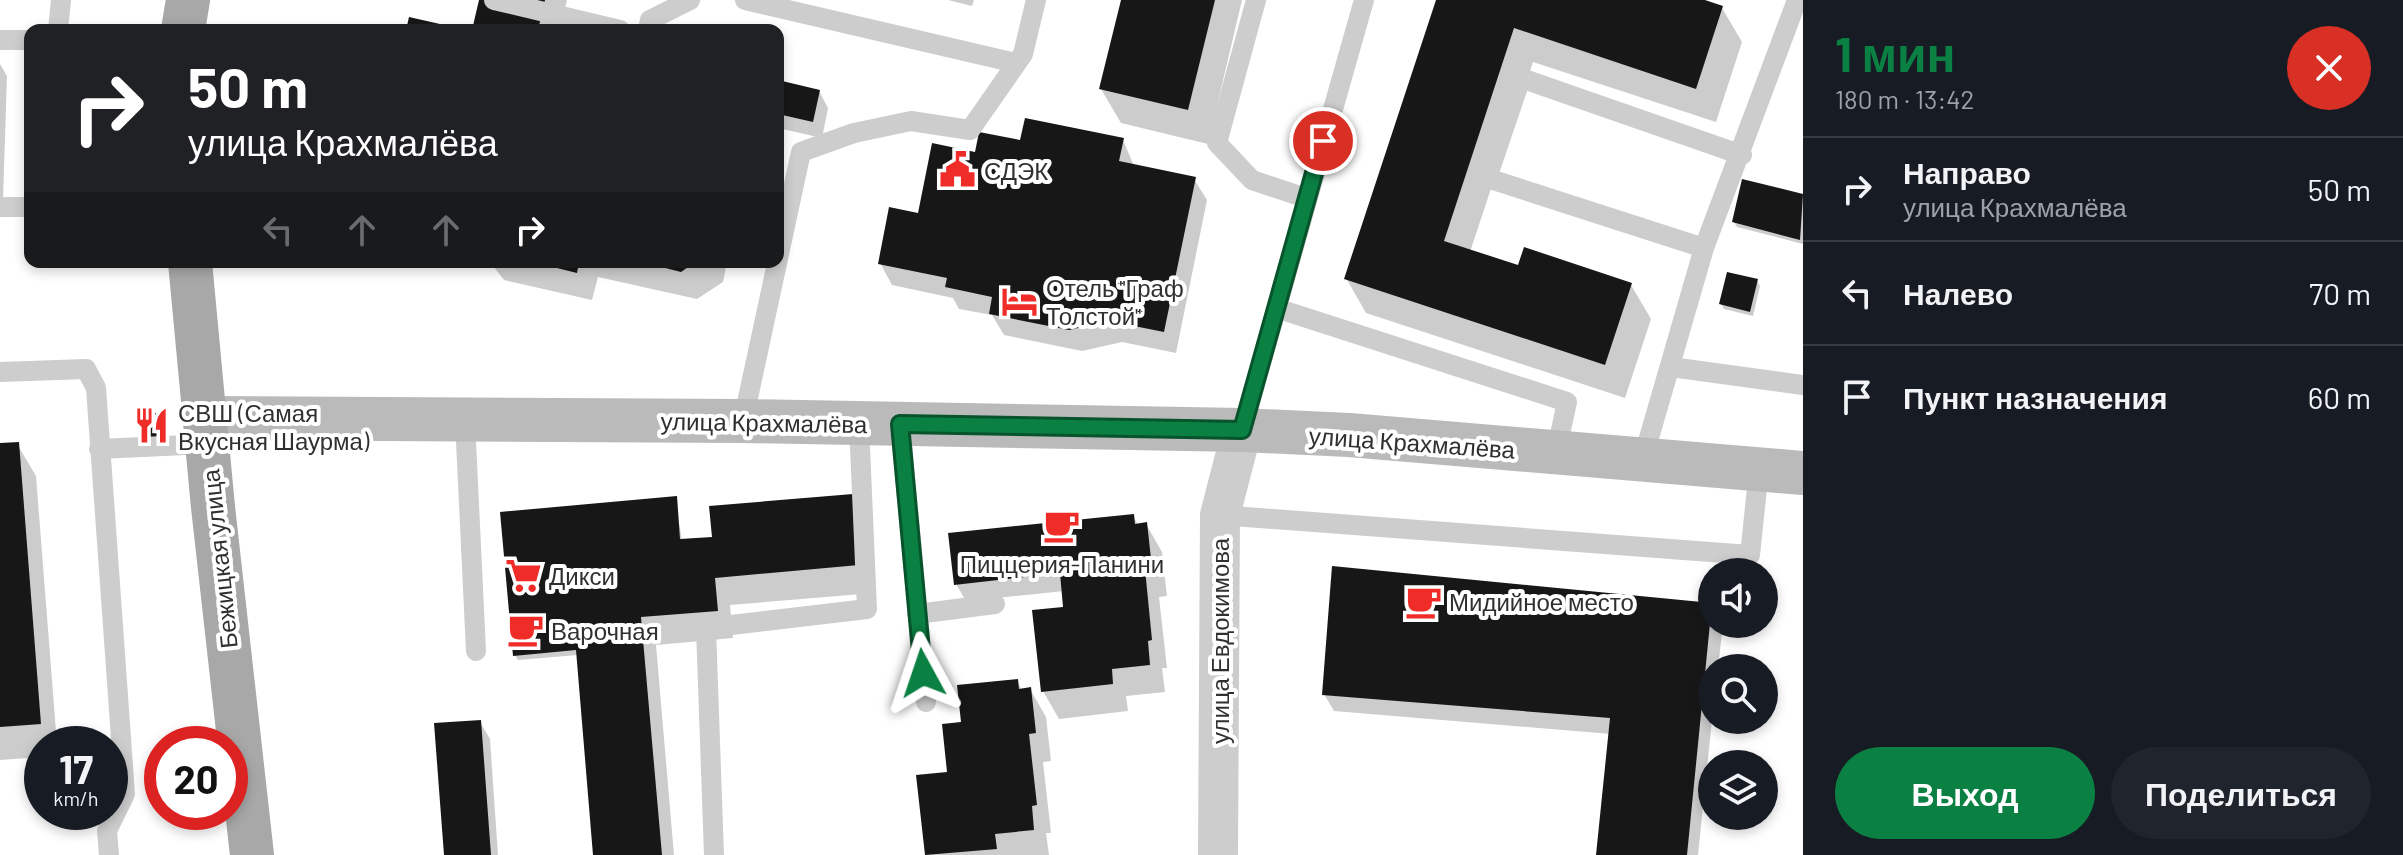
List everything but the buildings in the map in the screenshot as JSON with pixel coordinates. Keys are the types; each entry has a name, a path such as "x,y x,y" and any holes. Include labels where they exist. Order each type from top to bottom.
{"main road":[{"path":"184,24 188,0"},
{"name":"Бежицкая улица","path":"191,268 205,431 252,855"},
{"name":"улица Крахмалёва","path":"205,431 465,420 743,421 1242,430 1803,473"}],"street":[{"name":"улица Евдокимова","path":"1218,855 1220,515 1242,430"}],"lane":[{"path":"59,24 61,0"},
{"path":"494,0 595,24"},
{"path":"649,24 650,20 690,0"},
{"path":"745,0 1016,63"},
{"path":"784,231 801,152 854,133 911,121 970,130 1023,54 1036,0"},
{"path":"1256,0 1217,143 1252,180 1306,198"},
{"path":"1242,430 1279,309 1306,198 1364,0"},
{"path":"1642,462 1704,248 1742,155 1797,0"},
{"path":"0,40 24,40"},
{"path":"1704,248 1487,178 1521,78 1742,155"},
{"path":"0,207 24,207"},
{"path":"743,421 776,268"},
{"path":"1279,309 1567,402 1556,453"},
{"path":"1671,367 1803,385"},
{"path":"0,372 86,369 96,388 125,794 107,831 109,855"},
{"path":"465,420 476,651"},
{"path":"880,424 917,614 926,702"},
{"path":"714,855 706,628 867,609 880,424"},
{"path":"99,449 205,431"},
{"path":"1220,515 1750,555 1759,469"},
{"path":"917,614 995,604"}],"place":[{"name":"СДЭК","path":"958,170"},
{"name":"Отель \"Граф Толстой\"","path":"1020,301"},
{"name":"СВШ (Самая Вкусная Шаурма)","path":"152,426"},
{"name":"Пиццерия-Панини","path":"1062,526"},
{"name":"Дикси","path":"523,575"},
{"name":"Мидийное место","path":"1423,601"},
{"name":"Варочная","path":"525,630"}],"route":[{"path":"923,673 900,424 1242,430 1279,309 1323,141"}]}
